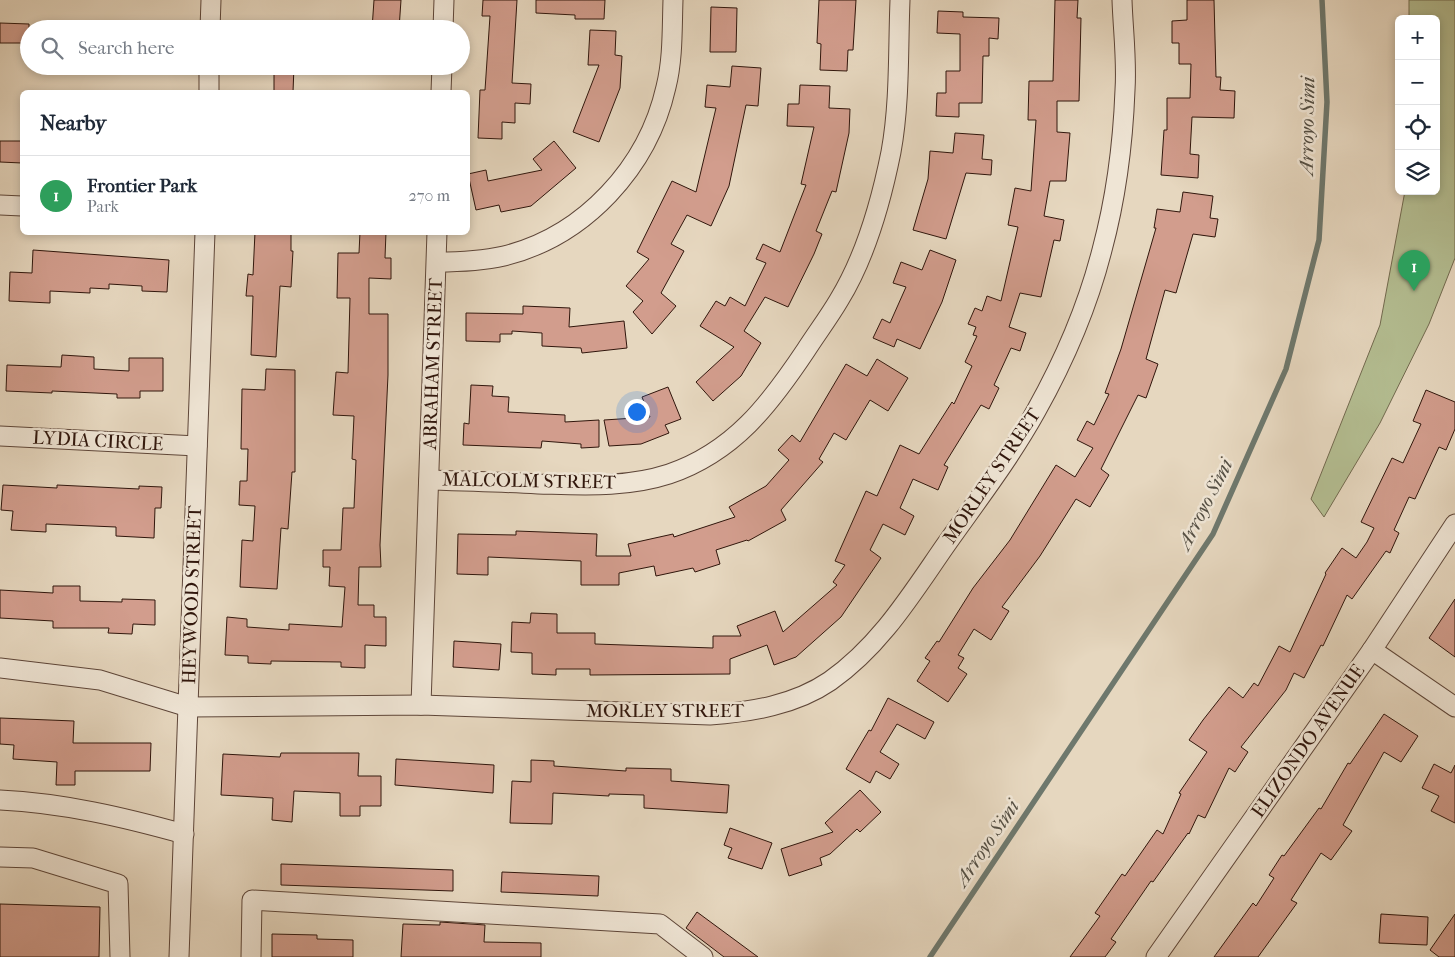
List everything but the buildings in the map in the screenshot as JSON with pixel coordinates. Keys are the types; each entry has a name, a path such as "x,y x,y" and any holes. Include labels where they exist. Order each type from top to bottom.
{"street":[{"path":"210,20 211,0"},
{"path":"443,20 444,0"},
{"path":"437,262 466,262 504,256 534,246 571,226 597,206 622,179 643,149 658,116 667,86 671,53 673,0"},
{"name":"MALCOLM STREET","path":"429,480 594,486 636,482 669,474 702,459 729,442 756,418 779,391 840,298 864,246 883,190 891,150 896,108 900,0"},
{"name":"MORLEY STREET","path":"0,668 100,680 188,708 421,705 710,715 749,712 788,702 827,683 859,659 888,628 1006,458 1036,411 1076,328 1102,250 1118,171 1126,88 1122,0"},
{"path":"209,75 209,90"},
{"path":"441,90 442,75"},
{"path":"0,205 20,206"},
{"name":"HEYWOOD STREET","path":"180,957 204,235"},
{"name":"ABRAHAM STREET","path":"421,705 438,235"},
{"name":"LYDIA CIRCLE","path":"0,436 197,446"},
{"name":"ELIZONDO AVENUE","path":"1156,957 1372,650 1428,568 1455,524"},
{"path":"1372,650 1455,707"},
{"path":"0,800 41,802 121,817 184,834"},
{"path":"0,856 33,858 118,884 120,957"},
{"path":"251,957 252,900 660,924 704,957"}],"green space":[{"path":"1409,0 1455,0 1455,258 1429,324 1380,423 1324,517 1311,499 1380,325 1404,195 1440,195 1440,15 1409,15"}],"waterway":[{"name":"Arroyo Simi","path":"930,957 1213,534 1286,369 1319,240 1327,102 1322,0"}],"place":[{"name":"Frontier Park","path":"1414,291"}]}
